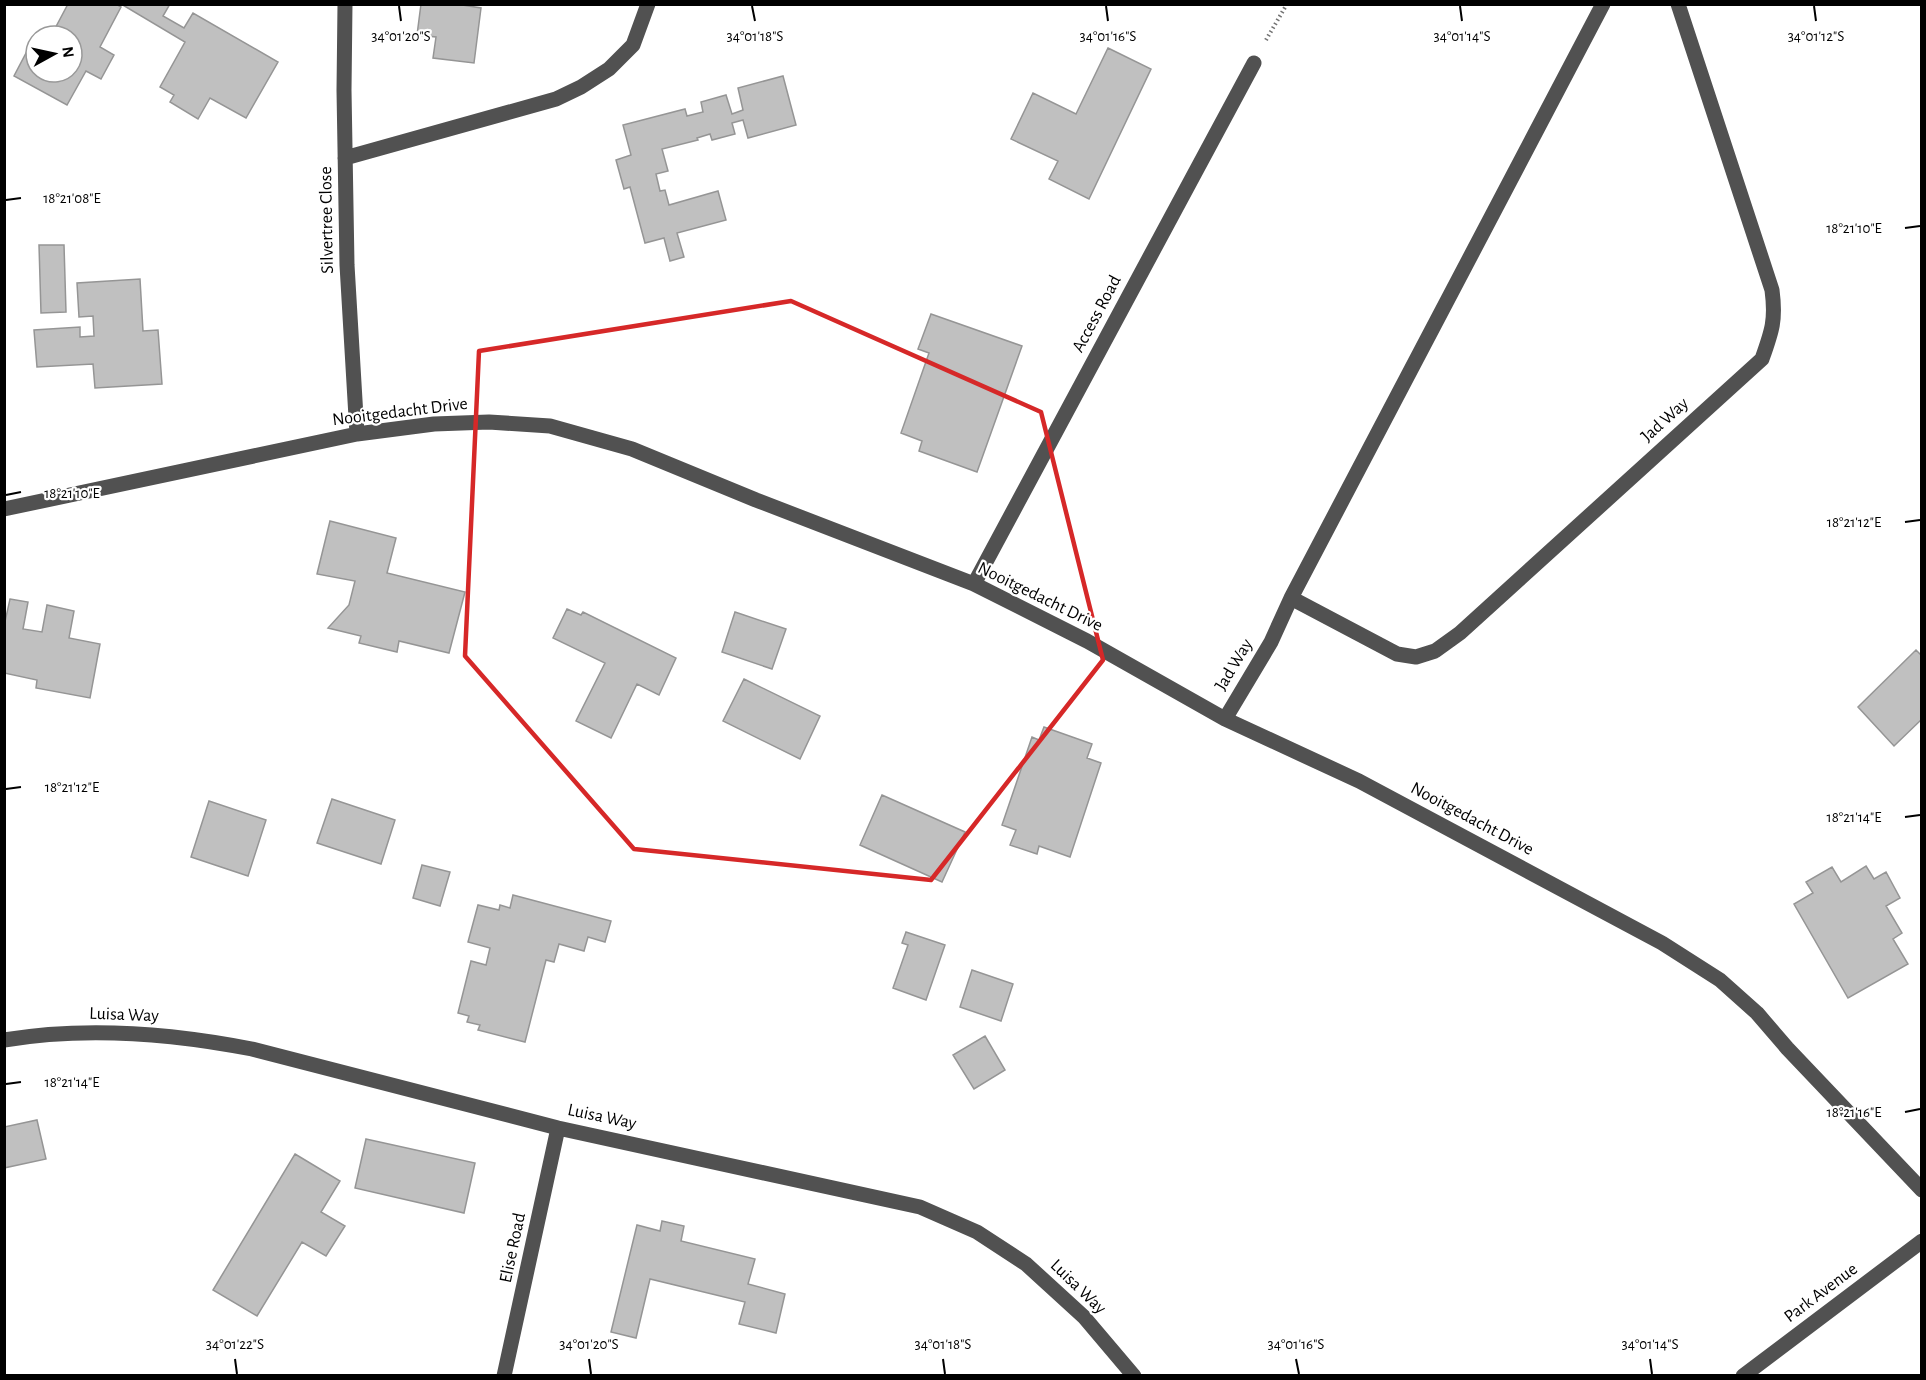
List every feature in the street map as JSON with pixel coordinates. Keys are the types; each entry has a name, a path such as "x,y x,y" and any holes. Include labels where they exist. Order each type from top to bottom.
{"street":[{"name":"Silvertree Close","path":"345,4 347,265 357,434"},
{"path":"345,159 556,99 581,87 609,69 633,45 648,4"},
{"name":"Jad Way","path":"1225,719 1271,642 1291,598 1603,4"},
{"name":"Jad Way","path":"1291,598 1397,654 1416,657 1435,651 1460,633 1762,359 1772,330 1774,310 1772,290 1678,4"},
{"name":"Access Road","path":"974,585 1254,63"},
{"name":"Nooitgedacht Drive","path":"4,509 357,434 434,424 489,423 549,426 632,449 974,585 1087,641 1225,719 1359,781 1642,932 1713,975 1757,1013 1786,1048 1922,1190"},
{"name":"Luisa Way","path":"4,1040 38,1034 130,1032 203,1039 252,1049 558,1128 920,1207 977,1232 1026,1264 1084,1317 1134,1376"},
{"name":"Elise Road","path":"504,1376 558,1128"},
{"name":"Park Avenue","path":"1743,1376 1922,1241"}],"path":[{"path":"1254,63 1287,4"}],"highlighted area":[{"path":"791,301 1041,412 1103,660 931,880 634,849 465,656 479,351"}],"building":[{"path":"68,4 116,4 121,7 100,47 114,55 101,79 86,71 84,75 84,24 57,24"},
{"path":"121,4 170,4 163,16 184,28 193,13 278,62 246,118 210,98 198,119 170,102 174,95 160,87 185,42"},
{"path":"421,4 456,4 481,8 474,63 433,58 436,37 417,35"},
{"path":"1108,48 1151,69 1089,199 1049,179 1058,161 1011,139 1033,93 1076,114"},
{"path":"24,57 24,81 14,76"},
{"path":"783,76 796,125 748,138 743,120 732,123 735,134 712,140 710,134 697,138 698,140 662,149 668,171 656,174 660,191 665,190 669,205 718,191 726,220 677,233 684,257 670,261 664,238 645,243 630,187 624,189 616,160 631,155 623,125 685,109 687,116 703,112 701,102 726,95 732,114 743,110 738,88"},
{"path":"29,84 79,84 67,105"},
{"path":"39,245 64,245 66,312 41,313"},
{"path":"140,279 143,331 158,330 162,384 95,388 93,364 37,367 34,330 80,327 80,337 94,336 93,316 79,317 77,283"},
{"path":"931,314 1022,346 977,472 919,451 922,441 901,433 929,353 918,349"},
{"path":"330,521 396,538 387,573 465,592 449,653 399,641 397,652 359,643 361,636 328,628 349,605 355,581 317,574"},
{"path":"10,599 28,602 23,629 42,632 47,605 74,611 69,638 100,644 90,698 36,688 37,680 4,673 4,626"},
{"path":"567,609 581,615 583,612 676,658 659,695 637,684 611,738 576,721 605,663 553,638"},
{"path":"735,612 786,629 772,669 722,652"},
{"path":"1916,650 1922,656 1922,719 1894,746 1858,707"},
{"path":"744,679 820,716 800,759 723,721"},
{"path":"1044,727 1092,744 1087,758 1101,763 1070,857 1039,846 1037,854 1010,845 1016,830 1002,825 1032,737 1039,740"},
{"path":"882,795 965,832 942,882 860,845"},
{"path":"332,799 395,820 381,864 317,843"},
{"path":"209,801 266,820 248,876 191,857"},
{"path":"422,865 450,872 440,906 413,898"},
{"path":"1866,866 1874,879 1886,872 1900,898 1886,906 1902,933 1893,939 1908,964 1848,998 1794,904 1813,893 1806,882 1832,867 1841,882"},
{"path":"513,895 611,921 605,942 588,937 584,951 559,944 554,962 546,960 525,1042 478,1030 480,1025 467,1022 469,1016 458,1013 471,961 486,965 490,948 468,942 478,905 499,910 500,905 510,908"},
{"path":"906,932 945,945 926,1000 893,988 908,945 902,943"},
{"path":"972,970 1013,984 1001,1021 960,1007"},
{"path":"985,1036 1005,1070 974,1089 953,1055"},
{"path":"37,1120 46,1159 4,1168 4,1127"},
{"path":"366,1139 475,1163 464,1213 355,1188"},
{"path":"295,1154 340,1181 321,1212 345,1226 326,1256 302,1242 257,1316 213,1290"},
{"path":"662,1221 684,1226 681,1241 755,1259 748,1284 785,1294 776,1333 739,1324 745,1302 650,1279 636,1338 611,1332 637,1225 660,1231"}]}
